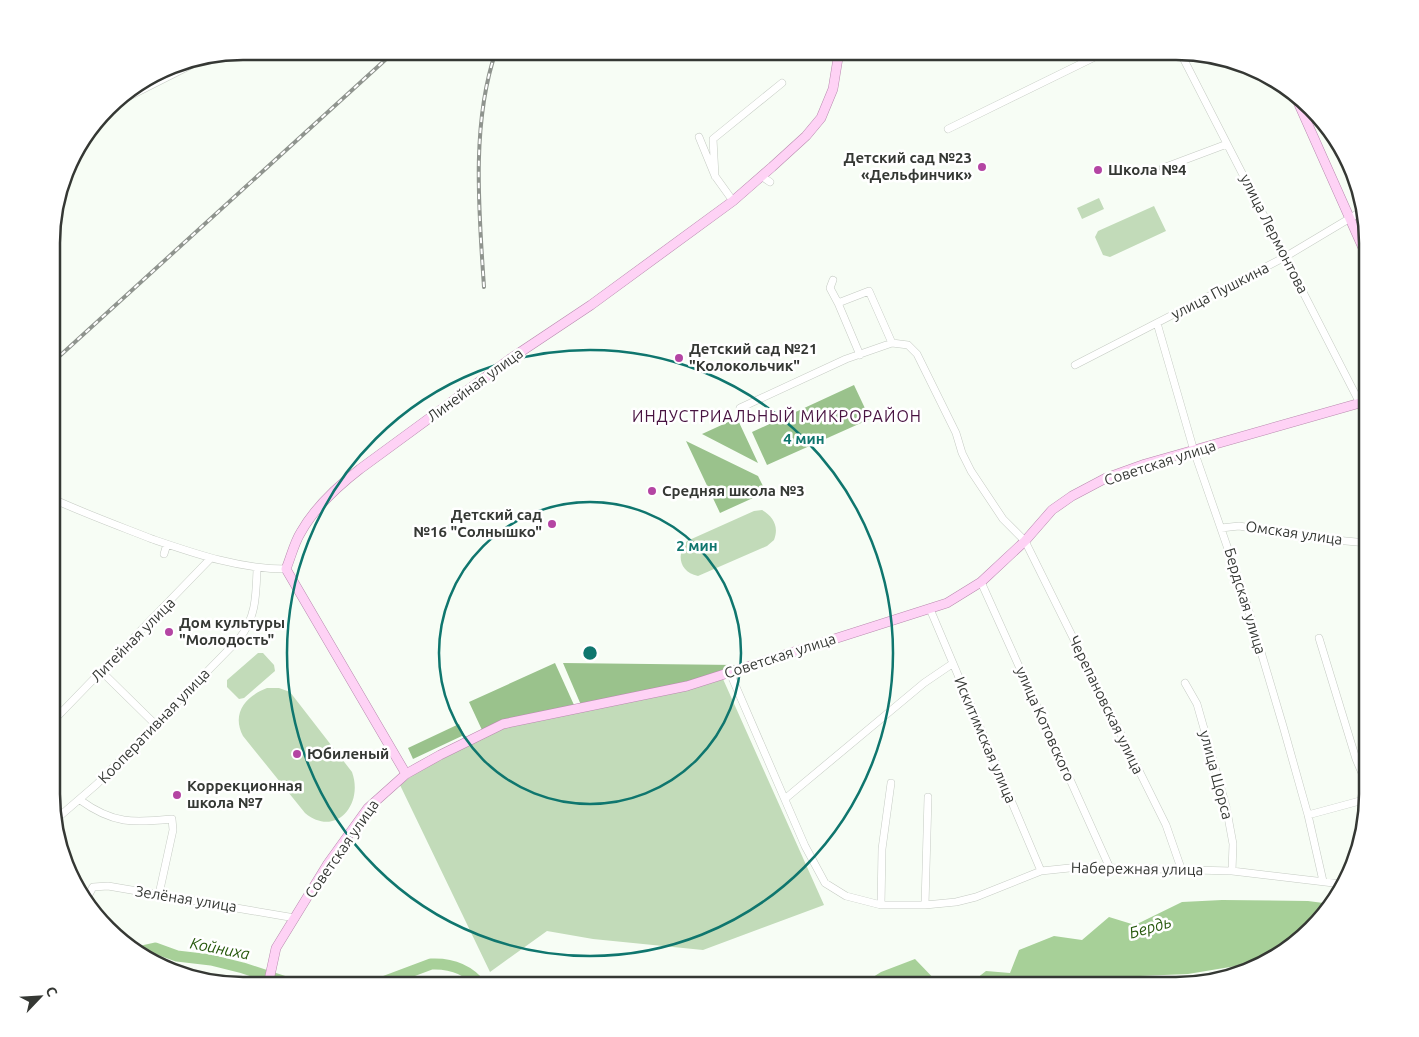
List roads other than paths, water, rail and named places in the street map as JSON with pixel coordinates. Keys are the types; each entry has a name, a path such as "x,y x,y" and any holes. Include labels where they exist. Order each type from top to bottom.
{"main road":[{"name":"Линейная улица","path":"286,569 300,534 312,516 345,481 510,359 592,305 733,200 806,136 821,118 833,89 838,60"},
{"path":"1302,111 1359,238"},
{"name":"Советская улица","path":"270,977 276,948 327,865 372,801 406,774 471,738 504,724 686,686 946,603 980,582 1025,541 1052,510 1072,496 1106,478 1145,464 1359,402"},
{"path":"286,569 406,774"}],"street":[{"path":"948,129 1089,60"},
{"name":"улица Лермонтова","path":"1184,60 1285,257 1359,392"},
{"path":"154,84 174,74"},
{"path":"715,176 713,139 782,83"},
{"path":"699,137 715,176 733,200"},
{"path":"1164,168 1227,144"},
{"path":"761,176 770,182"},
{"name":"улица Пушкина","path":"1075,365 1285,257 1356,214"},
{"path":"833,280 830,288 860,355"},
{"path":"740,408 846,359 892,343 869,291 838,303"},
{"name":"Бердская улица","path":"1158,323 1194,451 1245,598 1308,815 1322,881"},
{"name":"Черепановская улица","path":"892,343 908,344 918,354 956,433 962,453 971,471 1003,519 1025,541 1166,825 1182,871"},
{"path":"60,502 92,517 211,558 257,569 286,569"},
{"name":"Омская улица","path":"1221,528 1239,526 1304,537 1359,542"},
{"path":"164,554 167,544"},
{"name":"Литейная улица","path":"60,713 211,558"},
{"name":"Кооперативная улица","path":"61,815 80,800 156,725 239,639 251,622 256,596 257,569"},
{"name":"улица Котовского","path":"980,582 1108,866"},
{"name":"Искитимская улица","path":"930,609 1041,871"},
{"path":"1319,638 1359,766"},
{"path":"786,798 924,683 952,664"},
{"path":"101,671 156,725"},
{"name":"Набережная улица","path":"730,673 786,798 805,846 825,883 846,896 882,905 924,905 956,902 1041,871 1108,866 1182,871 1232,871 1335,883"},
{"name":"улица Щорса","path":"1185,683 1197,704 1226,806 1233,844 1232,871"},
{"path":"882,905 882,849 890,784"},
{"path":"924,905 928,797"},
{"path":"80,800 112,819 134,823 172,819 173,830 159,894"},
{"path":"1308,815 1359,801"},
{"name":"Зелёная улица","path":"90,893 93,887 108,886 295,918"}],"water":[{"name":"Бердь","path":"1222,900 1322,903 1313,915 1287,939 1257,958 1239,965 1188,974 1139,977 978,977 986,971 1010,973 1019,950 1054,936 1082,940 1109,917 1135,925 1182,902"},
{"path":"915,959 932,977 873,977"}],"waterway":[{"name":"Койниха","path":"148,950 155,948 177,956 211,960 271,977"},
{"name":"Койниха","path":"396,977 431,964 453,966 474,977"}],"railway":[{"path":"60,356 385,60"},
{"path":"484,287 479,198 480,138 483,108 493,60"}],"place":[{"name":"Детский сад №23 «Дельфинчик»","path":"982,167"},
{"name":"Школа №4","path":"1098,170"},
{"name":"Детский сад №21 \"Колокольчик\"","path":"679,358"},
{"name":"Средняя школа №3","path":"652,491"},
{"name":"Детский сад №16 \"Солнышко\"","path":"552,524"},
{"name":"Дом культуры \"Молодость\"","path":"169,632"},
{"name":"Юбиленый","path":"297,754"},
{"name":"Коррекционная школа №7","path":"177,795"}],"district":[{"name":"ИНДУСТРИАЛЬНЫЙ МИКРОРАЙОН","path":"777,416"}]}
